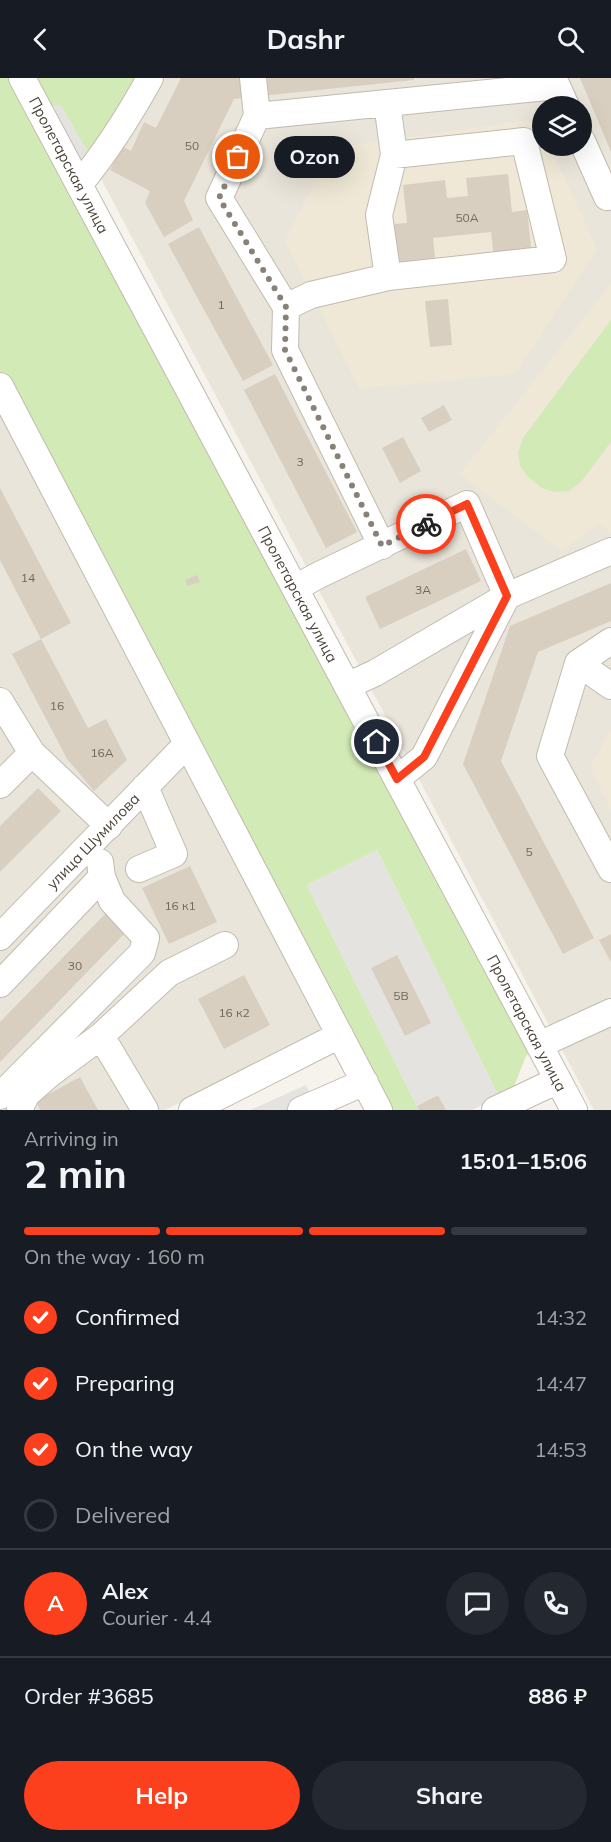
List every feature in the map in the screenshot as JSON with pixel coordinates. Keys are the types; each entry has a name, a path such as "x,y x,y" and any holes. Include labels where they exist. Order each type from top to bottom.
{"street":[{"name":"Пролетарская улица","path":"22,78 574,1110"},
{"path":"79,185 99,161 127,120 150,78"},
{"path":"253,78 257,116 219,198 286,307 285,350 382,546"},
{"path":"257,116 557,86 562,96"},
{"path":"387,103 394,155 379,215 388,277"},
{"path":"286,307 311,295 388,277 553,259 524,141 394,155"},
{"path":"589,156 607,197 611,195"},
{"path":"0,386 379,1110"},
{"path":"295,588 467,504 507,596"},
{"path":"347,686 375,673 507,596 611,551"},
{"path":"397,779 424,757 507,596"},
{"path":"611,641 578,663 550,756 611,870"},
{"path":"578,663 611,686"},
{"path":"0,701 32,753 103,832 102,877 112,901 146,938 142,953 0,1096"},
{"name":"улица Шумилова","path":"0,938 187,744"},
{"path":"0,785 32,753"},
{"path":"139,869 174,854 145,787"},
{"path":"0,984 102,877"},
{"path":"21,1110 20,1107 27,1094 101,1036 170,973 225,945"},
{"path":"539,1045 611,1012"},
{"path":"192,1110 340,1035"},
{"path":"101,1036 145,1110"},
{"path":"495,1110 558,1080"},
{"path":"301,1110 365,1082"}],"shaded area":[{"path":"159,78 611,78 611,1110 594,1110 100,177"},
{"path":"61,105 91,158 84,171 49,106"},
{"path":"532,120 532,156 555,156 597,249 515,374 360,389 285,241 332,148"},
{"path":"611,284 611,533 599,523 562,551 460,474"},
{"path":"0,406 324,1025 319,1036 165,1110 0,1110"},
{"path":"611,730 611,810 590,767"},
{"path":"377,850 499,1097 472,1110 446,1110 438,1095 417,1106 307,885"},
{"path":"306,1085 319,1110 250,1110"}],"green space":[{"path":"0,78 16,78 539,1045 526,1056 514,1086 499,1097 377,850 307,885 419,1110 391,1110 0,384"},
{"path":"34,78 135,78 91,158 61,106 49,106"},
{"path":"611,320 611,442 581,482 569,491 555,492 542,488 528,477 520,466 518,453 523,438"}],"building":[{"path":"181,78 248,78 250,97 234,99 184,201 193,220 164,237 145,203 150,191 110,170 122,146 131,151 144,122 156,128"},
{"path":"259,78 414,78 414,80 261,96"},
{"path":"580,78 611,78 611,152 592,107 592,96 588,96"},
{"path":"508,174 512,212 527,210 532,255 494,260 491,232 433,238 436,266 399,270 394,224 407,223 403,185 445,180 447,198 468,196 466,178"},
{"path":"199,227 273,365 243,381 168,244"},
{"path":"448,299 452,345 430,347 425,301"},
{"path":"275,374 357,532 326,548 244,390"},
{"path":"444,405 452,420 429,432 421,418"},
{"path":"403,437 421,471 400,483 382,448"},
{"path":"0,488 71,623 41,639 0,560"},
{"path":"466,549 481,581 380,629 365,597"},
{"path":"197,575 200,582 188,586 185,580"},
{"path":"611,583 611,621 538,652 501,761 594,938 563,954 463,764 510,626"},
{"path":"41,639 88,728 106,719 127,760 94,791 67,759 12,654"},
{"path":"38,788 61,811 0,872 0,826"},
{"path":"190,866 217,922 169,944 142,888"},
{"path":"107,912 127,931 0,1062 0,1022"},
{"path":"611,934 611,962 599,940"},
{"path":"397,955 431,1023 405,1036 371,968"},
{"path":"244,975 270,1025 224,1049 198,999"},
{"path":"80,1077 98,1110 40,1110 36,1101"},
{"path":"438,1095 446,1110 419,1110 417,1106"}],"way so far":[{"path":"238,157 219,198 286,307 285,350 382,546 426,524"}],"place":[{"name":"Ozon","path":"238,157"}],"route":[{"path":"377,742 397,779 424,757 507,596 467,504 426,524"}]}
